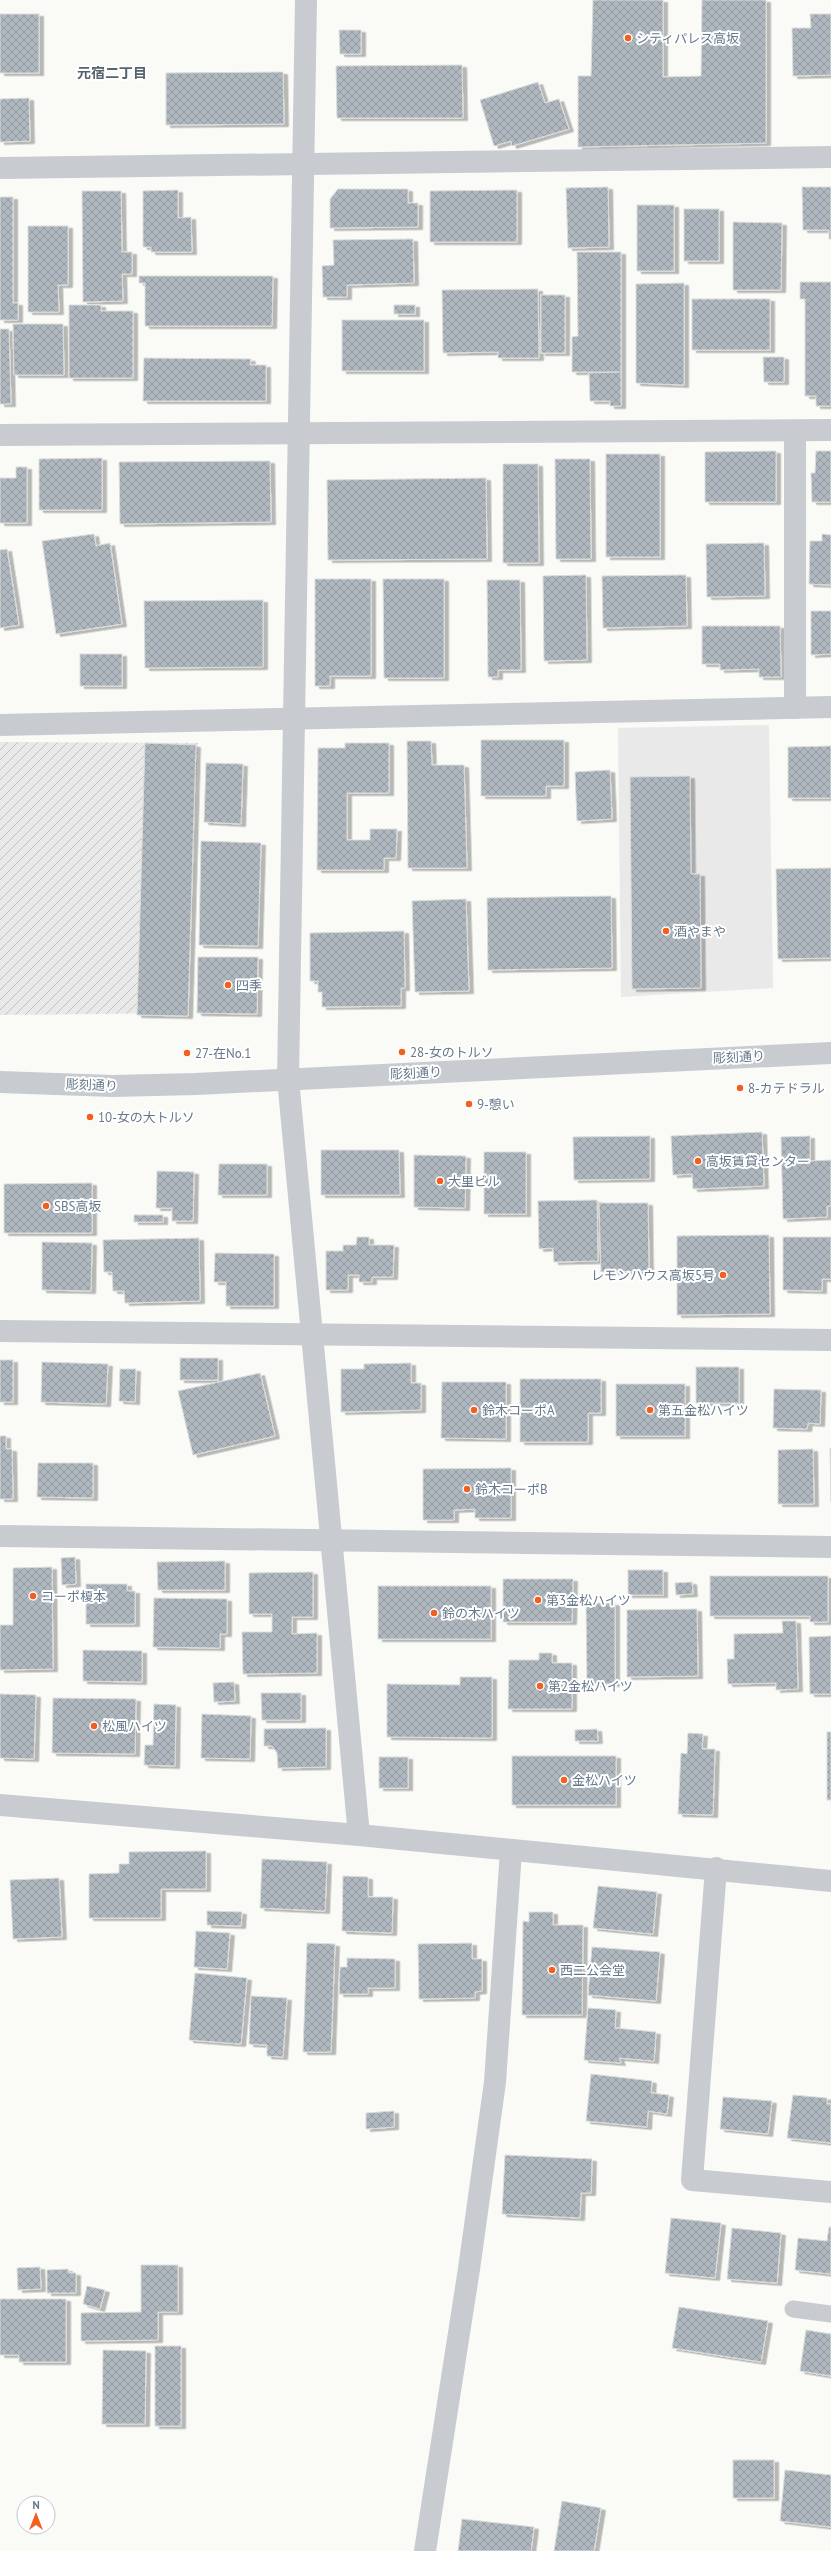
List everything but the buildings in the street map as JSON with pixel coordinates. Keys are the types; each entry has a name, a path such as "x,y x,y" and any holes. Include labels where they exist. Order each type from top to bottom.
{"street":[{"path":"306,0 288,1079 359,1835"},
{"path":"0,168 831,158"},
{"path":"0,435 298,435 795,432 831,430"},
{"path":"795,432 795,708"},
{"path":"0,725 831,708"},
{"name":"彫刻通り","path":"0,1082 113,1086 831,1053"},
{"path":"0,1332 831,1340"},
{"path":"0,1536 831,1548"},
{"path":"0,1806 359,1835 511,1851 716,1868 831,1881"},
{"path":"425,2551 469,2268 494,2082 511,1851"},
{"path":"716,1868 692,2180 831,2192"}],"lane":[{"path":"793,2309 831,2314"}],"shaded area":[{"path":"769,725 773,988 621,997 618,728"},
{"path":"0,742 198,743 186,1013 0,1015"}],"place":[{"name":"シティパレス高坂","path":"628,38"},
{"name":"酒やまや","path":"666,931"},
{"name":"四季","path":"228,985"},
{"name":"28-女のトルソ","path":"402,1052"},
{"name":"27-在No.1","path":"187,1053"},
{"name":"8-カテドラル","path":"740,1088"},
{"name":"9-憩い","path":"469,1104"},
{"name":"10-女の大トルソ","path":"90,1117"},
{"name":"高坂賃貸センター","path":"698,1161"},
{"name":"大里ビル","path":"440,1181"},
{"name":"SBS高坂","path":"46,1206"},
{"name":"レモンハウス高坂5号","path":"723,1275"},
{"name":"鈴木コーポA","path":"474,1410"},
{"name":"第五金松ハイツ","path":"650,1410"},
{"name":"鈴木コーポB","path":"467,1489"},
{"name":"コーポ榎本","path":"33,1596"},
{"name":"第3金松ハイツ","path":"538,1600"},
{"name":"鈴の木ハイツ","path":"434,1613"},
{"name":"第2金松ハイツ","path":"540,1686"},
{"name":"松風ハイツ","path":"94,1726"},
{"name":"金松ハイツ","path":"564,1780"},
{"name":"西二公会堂","path":"552,1970"}],"district":[{"name":"元宿二丁目","path":"112,73"}]}
